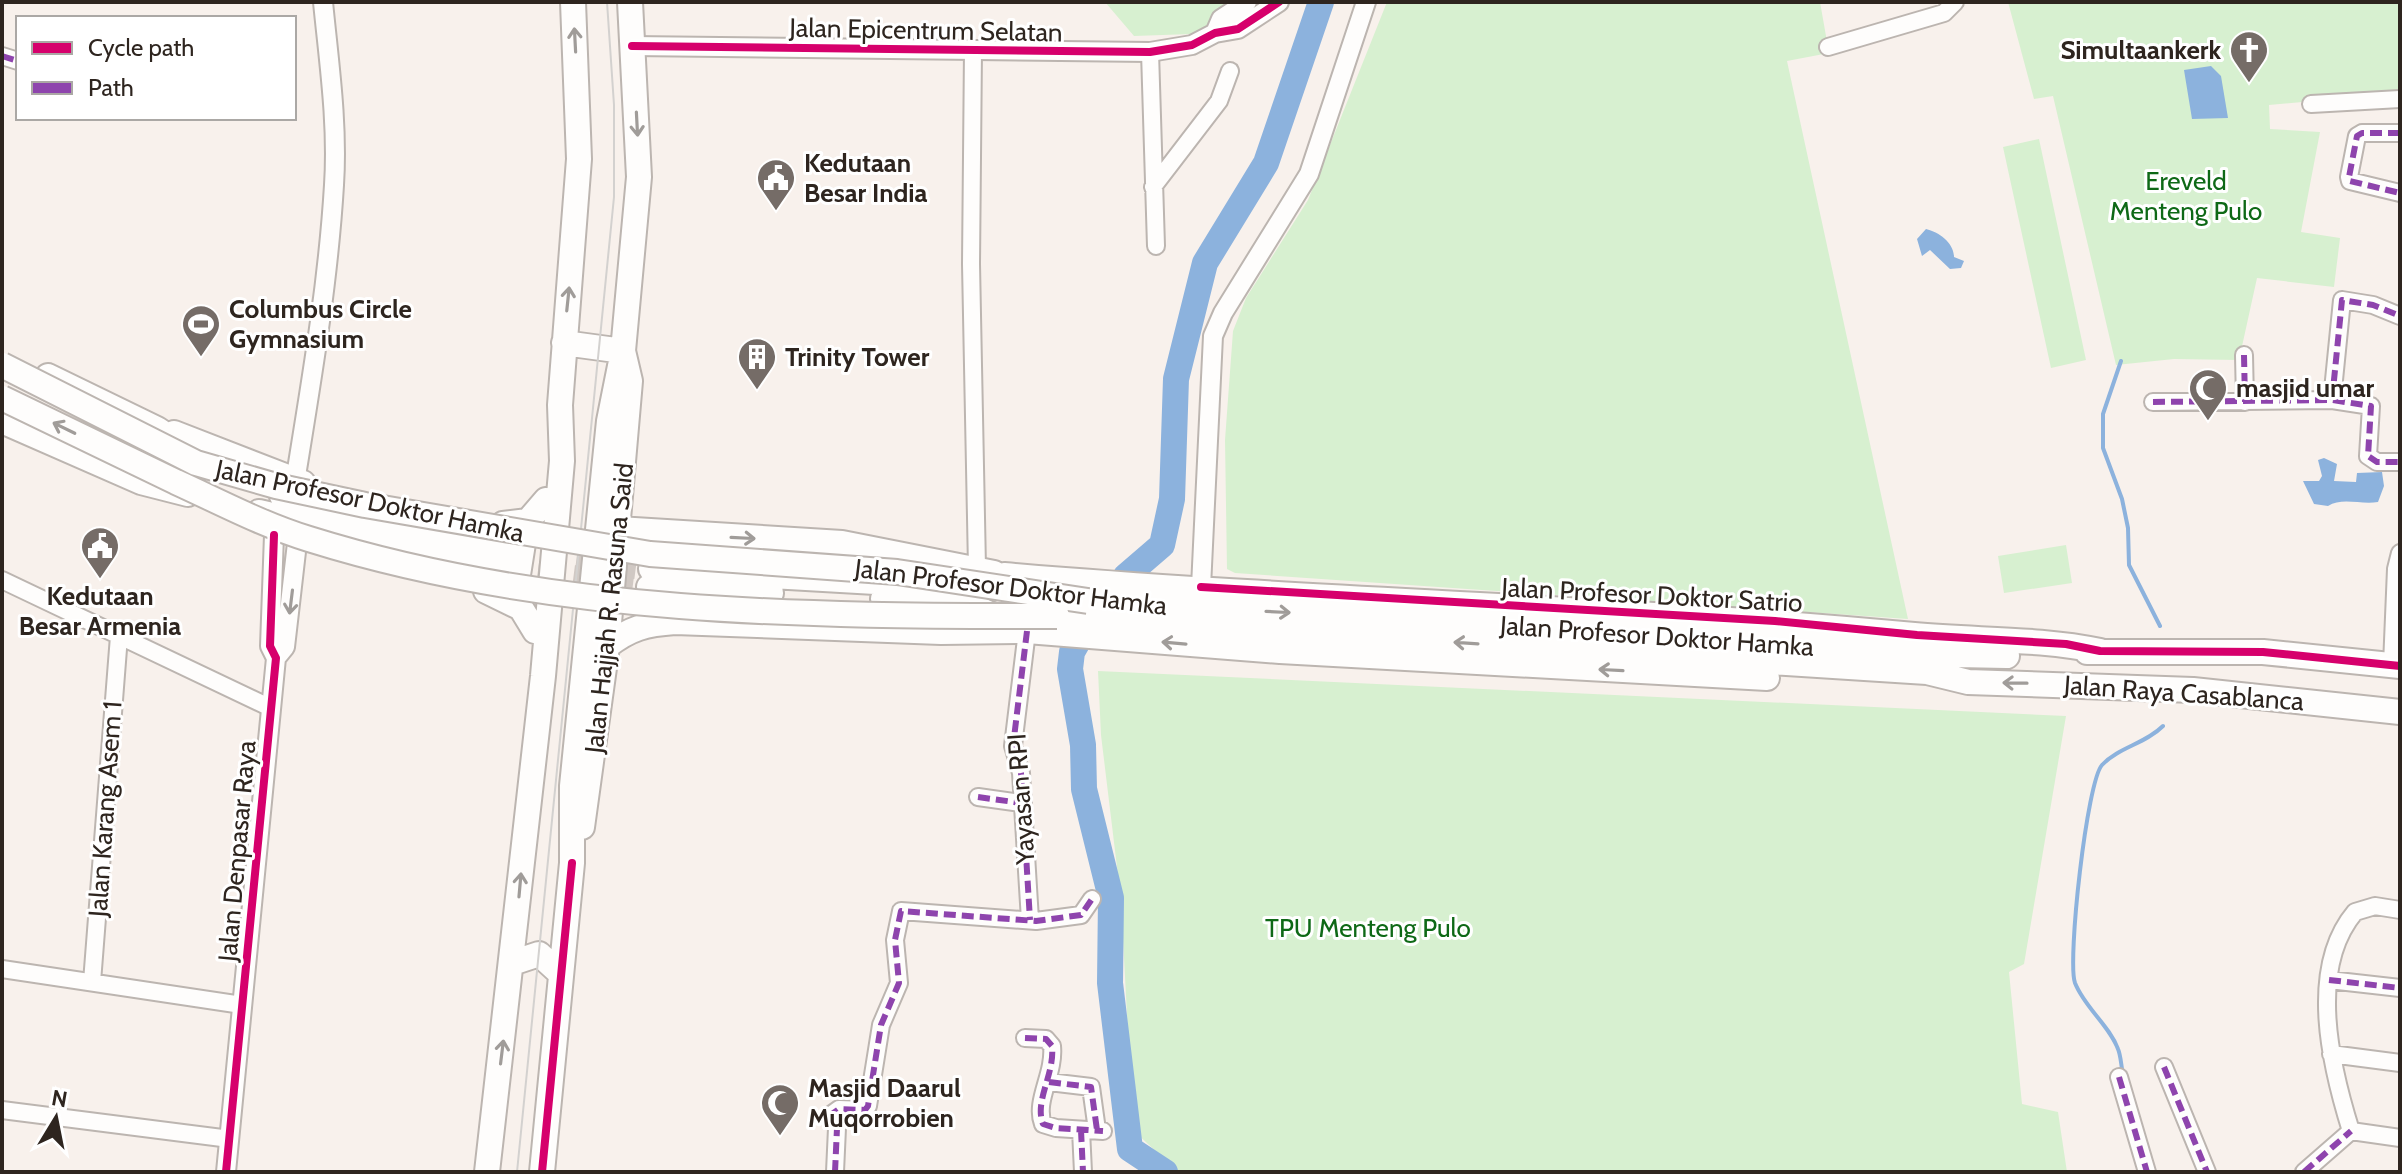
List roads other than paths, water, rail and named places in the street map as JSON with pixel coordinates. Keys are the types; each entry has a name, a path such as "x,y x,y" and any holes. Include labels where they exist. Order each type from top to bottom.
{"main road":[{"path":"487,1172 533,769 562,461 560,405 579,159 573,2"},
{"name":"Jalan Hajjah R. Rasuna Said","path":"542,1172 572,863 572,786 609,421 623,351 639,177 630,2"},
{"path":"564,343 623,351"},
{"name":"Jalan Hajjah R. Rasuna Said","path":"572,863 586,812 607,646 630,381 623,351"},
{"path":"2,355 157,429 295,482 517,528 524,537 517,581 507,588 488,592"},
{"name":"Jalan Profesor Doktor Hamka","path":"2,365 196,463 239,477 380,508 650,554 897,572 1088,601 1907,663 1968,682"},
{"name":"Jalan Profesor Doktor Hamka","path":"2,398 252,518 320,542 476,581 709,610 882,616 1057,616 1907,663 2063,656 2100,651"},
{"path":"533,769 526,732 551,434 560,405"},
{"path":"2,421 141,482 285,539 488,592 521,608 535,631"},
{"path":"141,482 503,559 265,491 237,480 157,429"},
{"path":"503,524 528,521 546,500"},
{"path":"618,529 842,543 1004,575"},
{"path":"665,533 646,545 637,597 655,614 675,622"},
{"name":"Jalan Profesor Doktor Satrio","path":"1968,682 1937,688 1847,684 1295,652 1027,631 966,603 650,578 936,585 1004,575 1775,621 1917,635 2066,644 2100,651"},
{"path":"607,646 626,631 642,624 675,622 941,632 1027,631"},
{"name":"Jalan Raya Casablanca","path":"2100,651 2263,652 2396,666"},
{"name":"Jalan Raya Casablanca","path":"1968,682 2193,690 2400,712"},
{"path":"512,963 539,954 561,974"}],"street":[{"path":"295,482 321,333 334,183 334,116 323,2"},
{"path":"1243,13 1279,2"},
{"path":"1201,587 1213,336 1223,313 1309,174 1366,2"},
{"path":"1828,47 1944,13 1955,2"},
{"name":"Jalan Epicentrum Selatan","path":"632,46 1150,52 1192,45 1243,13"},
{"path":"973,50 971,264 977,568"},
{"path":"1150,52 1156,246"},
{"path":"1153,187 1219,101 1230,71"},
{"path":"2311,104 2400,99"},
{"path":"2400,133 2362,133 2357,136 2349,177 2356,183 2400,193"},
{"path":"2332,400 2342,300 2373,305 2400,316"},
{"path":"2244,355 2245,402"},
{"path":"2153,402 2332,400 2371,406 2368,456 2377,462 2400,462"},
{"name":"Jalan Denpasar Raya","path":"226,1172 276,658 285,647 285,539"},
{"path":"2396,666 2396,569 2400,553"},
{"path":"2,580 271,708"},
{"name":"Yayasan RPI","path":"1027,631 1013,746 1021,773 1030,920"},
{"name":"Jalan Karang Asem 1","path":"92,982 119,636"},
{"path":"978,797 1021,803"},
{"path":"835,1172 837,1128 832,1114 839,1109 865,1110 868,1106 881,1025 899,983 895,940 901,911 1030,920 1081,915 1092,899"},
{"path":"2351,1131 2331,1054 2329,980 2339,942 2355,912 2375,906 2400,910"},
{"path":"2,969 242,1005"},
{"path":"2329,980 2400,988"},
{"path":"1025,1038 1051,1042 1053,1061 1040,1108 1041,1121 1051,1127 1094,1131"},
{"path":"2331,1054 2400,1063"},
{"path":"2164,1067 2207,1172"},
{"path":"2119,1077 2147,1172"},
{"path":"1049,1082 1091,1087 1094,1131 1083,1172"},
{"path":"2,1110 230,1139"},
{"path":"2304,1172 2351,1131 2400,1138"}],"water":[{"path":"2211,66 2221,76 2228,118 2192,119 2184,70"},
{"path":"1926,229 1941,235 1949,243 1954,257 1964,261 1961,268 1950,269 1930,250 1922,256 1917,239"},
{"path":"2324,458 2337,464 2334,481 2356,482 2357,473 2382,472 2384,486 2378,502 2339,502 2328,506 2314,504 2303,481 2319,481 2322,476 2318,460"}],"waterway":[{"path":"1126,576 1162,545 1172,499 1176,379 1205,263 1266,163 1321,2"},
{"path":"2121,361 2103,414 2103,448 2122,499 2128,528 2129,565 2160,626"},
{"path":"1080,638 1072,652 1070,669 1083,745 1084,789 1111,898 1110,983 1130,1149 1165,1172"},
{"path":"2123,1074 2114,1040 2075,983 2074,942 2080,872 2090,803 2102,765 2163,726"}],"tunnel":[{"path":"505,550 651,569"},
{"path":"502,568 649,587"}],"tram line":[{"path":"517,1172 614,197 614,105 607,2"}],"place":[{"name":"Simultaankerk","path":"2249,84"},
{"name":"Kedutaan Besar India","path":"776,212"},
{"name":"Columbus Circle Gymnasium","path":"201,358"},
{"name":"Trinity Tower","path":"757,391"},
{"name":"masjid umar","path":"2208,422"},
{"name":"Kedutaan Besar Armenia","path":"100,580"},
{"name":"Masjid Daarul Muqorrobien","path":"780,1137"}],"park label":[{"name":"Ereveld Menteng Pulo","path":"2186,196"},
{"name":"TPU Menteng Pulo","path":"1368,928"}]}
